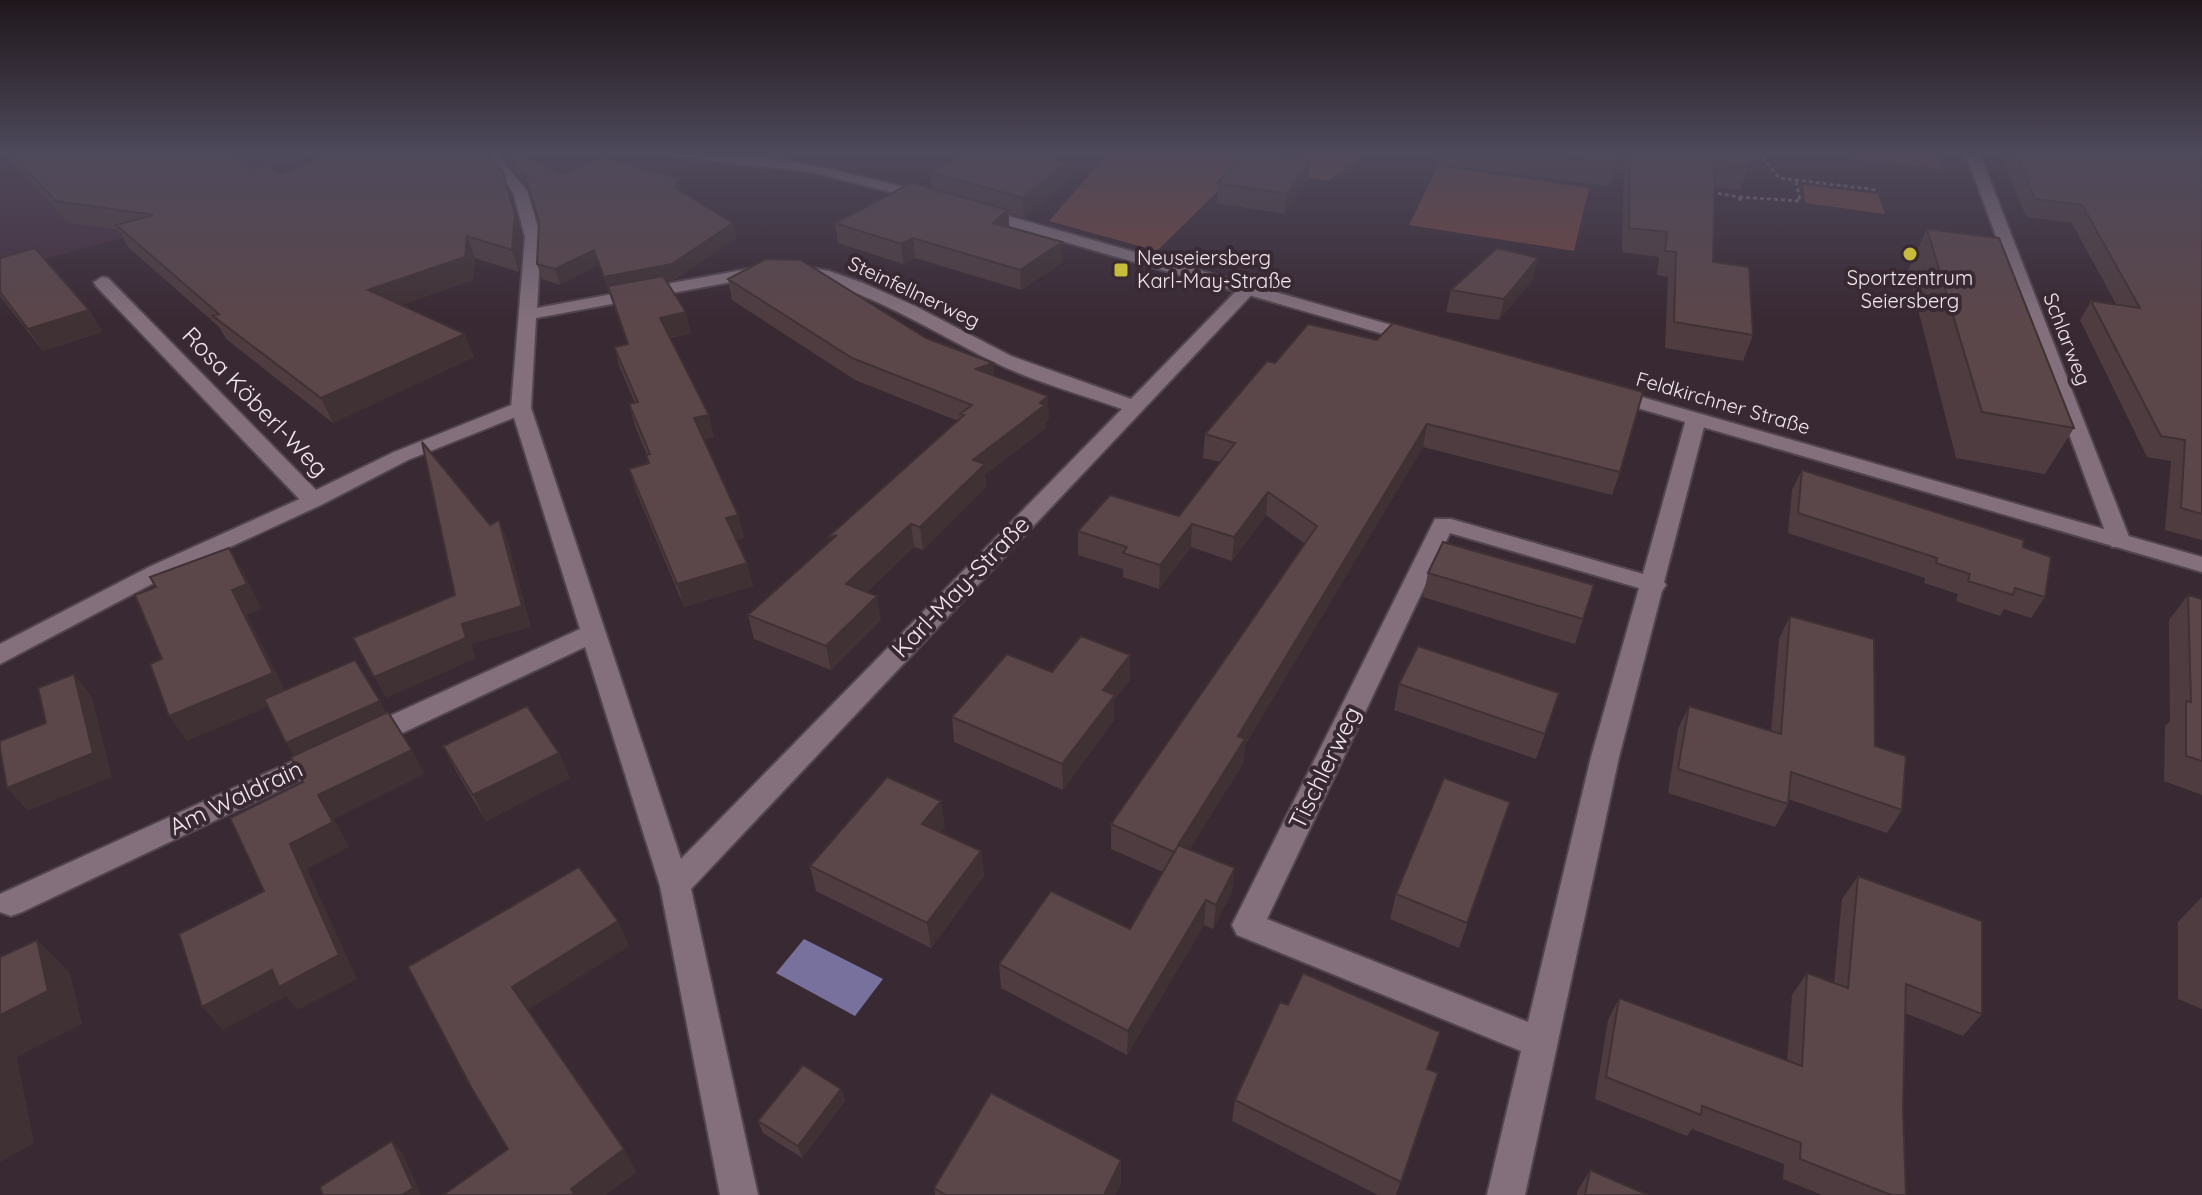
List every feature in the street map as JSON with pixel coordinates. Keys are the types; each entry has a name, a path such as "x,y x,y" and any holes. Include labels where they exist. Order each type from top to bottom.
{"street":[{"path":"527,208 533,237 521,408 675,886 739,1195"},
{"path":"962,208 1430,342"},
{"name":"Schlarweg","path":"1993,208 2120,542"},
{"name":"Steinfellnerweg","path":"526,315 753,273 792,270 823,275 857,287 909,310 1004,360 1133,406"},
{"name":"Rosa Köberl-Weg","path":"102,282 313,500 401,456 521,408"},
{"name":"Karl-May-Straße","path":"675,886 1248,289"},
{"name":"Feldkirchner Straße","path":"1593,389 2202,565"},
{"path":"1506,1195 1605,757 1654,585 1696,419"},
{"path":"0,655 159,571 313,500"},
{"name":"Tischlerweg","path":"1541,1043 1248,925 1443,524 1654,585"},
{"name":"Am Waldrain","path":"11,903 593,633"}],"shaded area":[{"path":"0,208 233,208 0,271"},
{"path":"1061,208 1201,208 1157,251 1049,221"},
{"path":"1417,208 1584,208 1574,251 1409,225"},
{"path":"1840,208 1883,208 1885,214"},
{"path":"804,939 883,979 855,1016 776,973"}],"building":[{"path":"103,208 513,208 515,215 512,250 467,236 465,257 368,290 465,334 321,398 213,316 219,314 116,225 153,215"},
{"path":"535,208 708,208 733,223 672,264 604,277 594,250 555,269 537,264 539,222"},
{"path":"864,208 1000,208 1008,210 993,223 1062,242 1020,270 913,238 901,244 835,223"},
{"path":"1629,208 1714,208 1713,262 1749,267 1753,335 1674,322 1676,252 1665,251 1667,232 1629,228"},
{"path":"2084,208 2202,208 2202,514 2181,508 2185,440 2161,436 2091,301 2140,308"},
{"path":"1927,229 1999,238 2074,428 1982,412"},
{"path":"35,248 89,310 28,329 0,292 0,258"},
{"path":"1497,248 1538,258 1504,299 1451,290"},
{"path":"766,259 801,260 926,338 993,363 976,369 1048,396 1040,403 1045,405 973,460 985,464 920,527 911,524 846,584 877,596 826,646 748,615 837,535 827,538 972,405 852,358 728,279"},
{"path":"663,276 686,312 660,318 709,415 694,418 738,515 726,518 747,563 677,584 629,469 649,463 646,455 650,454 629,404 638,402 614,347 628,344 608,286"},
{"path":"1393,323 1643,392 1620,472 1427,424 1238,736 1245,739 1178,845 1235,868 1216,905 1206,900 1128,1031 999,964 1051,891 1130,929 1178,846 1174,852 1111,824 1317,526 1268,492 1234,537 1192,524 1160,565 1123,553 1127,547 1078,531 1110,495 1179,516 1235,443 1205,434 1267,361 1275,363 1308,324 1377,340"},
{"path":"422,442 490,525 499,520 522,606 462,624 466,638 374,677 353,638 455,595"},
{"path":"1802,470 2024,540 2023,547 2051,557 2045,597 2015,588 2013,595 1968,581 1970,574 1936,563 1937,558 1798,513"},
{"path":"1443,542 1594,585 1583,619 1428,573"},
{"path":"229,548 247,584 232,590 273,673 169,716 150,664 162,659 135,595 156,587 150,577"},
{"path":"2188,595 2202,599 2202,761 2186,756 2186,701 2191,702"},
{"path":"1790,616 1874,639 1875,746 1906,756 1902,810 1791,772 1788,804 1678,769 1689,706 1781,734"},
{"path":"1081,636 1130,655 1103,690 1115,695 1062,764 952,717 1007,654 1052,672"},
{"path":"1418,646 1559,693 1545,734 1399,684"},
{"path":"355,660 380,701 286,743 264,699"},
{"path":"74,674 93,753 7,788 0,741 46,723 38,688"},
{"path":"527,706 559,753 473,795 443,746"},
{"path":"388,712 412,750 318,795 333,822 290,844 339,955 279,987 272,970 202,1007 179,934 264,891 230,818 303,782 291,757"},
{"path":"887,777 941,801 922,824 981,851 927,923 810,866"},
{"path":"1444,778 1510,802 1467,923 1396,894"},
{"path":"579,867 618,921 512,987 624,1149 571,1189 575,1195 443,1195 508,1149 471,1087 408,967"},
{"path":"1858,876 1982,921 1982,1014 1906,984 1903,1108 1906,1195 1891,1195 1800,1159 1801,1143 1702,1106 1701,1115 1606,1077 1619,998 1802,1066 1807,973 1848,988"},
{"path":"37,940 48,991 0,1015 0,957"},
{"path":"1303,973 1440,1032 1427,1069 1438,1073 1401,1182 1235,1100 1280,1002 1288,1005"},
{"path":"803,1065 841,1089 798,1146 758,1121"},
{"path":"991,1093 1121,1160 1104,1195 946,1195 934,1188"},
{"path":"392,1141 413,1188 402,1195 323,1195 320,1187"},
{"path":"1590,1170 1648,1195 1585,1195"}],"place":[{"name":"Sportzentrum Seiersberg","path":"1910,254"},
{"name":"Neuseiersberg Karl-May-Straße","path":"1121,270"}]}
